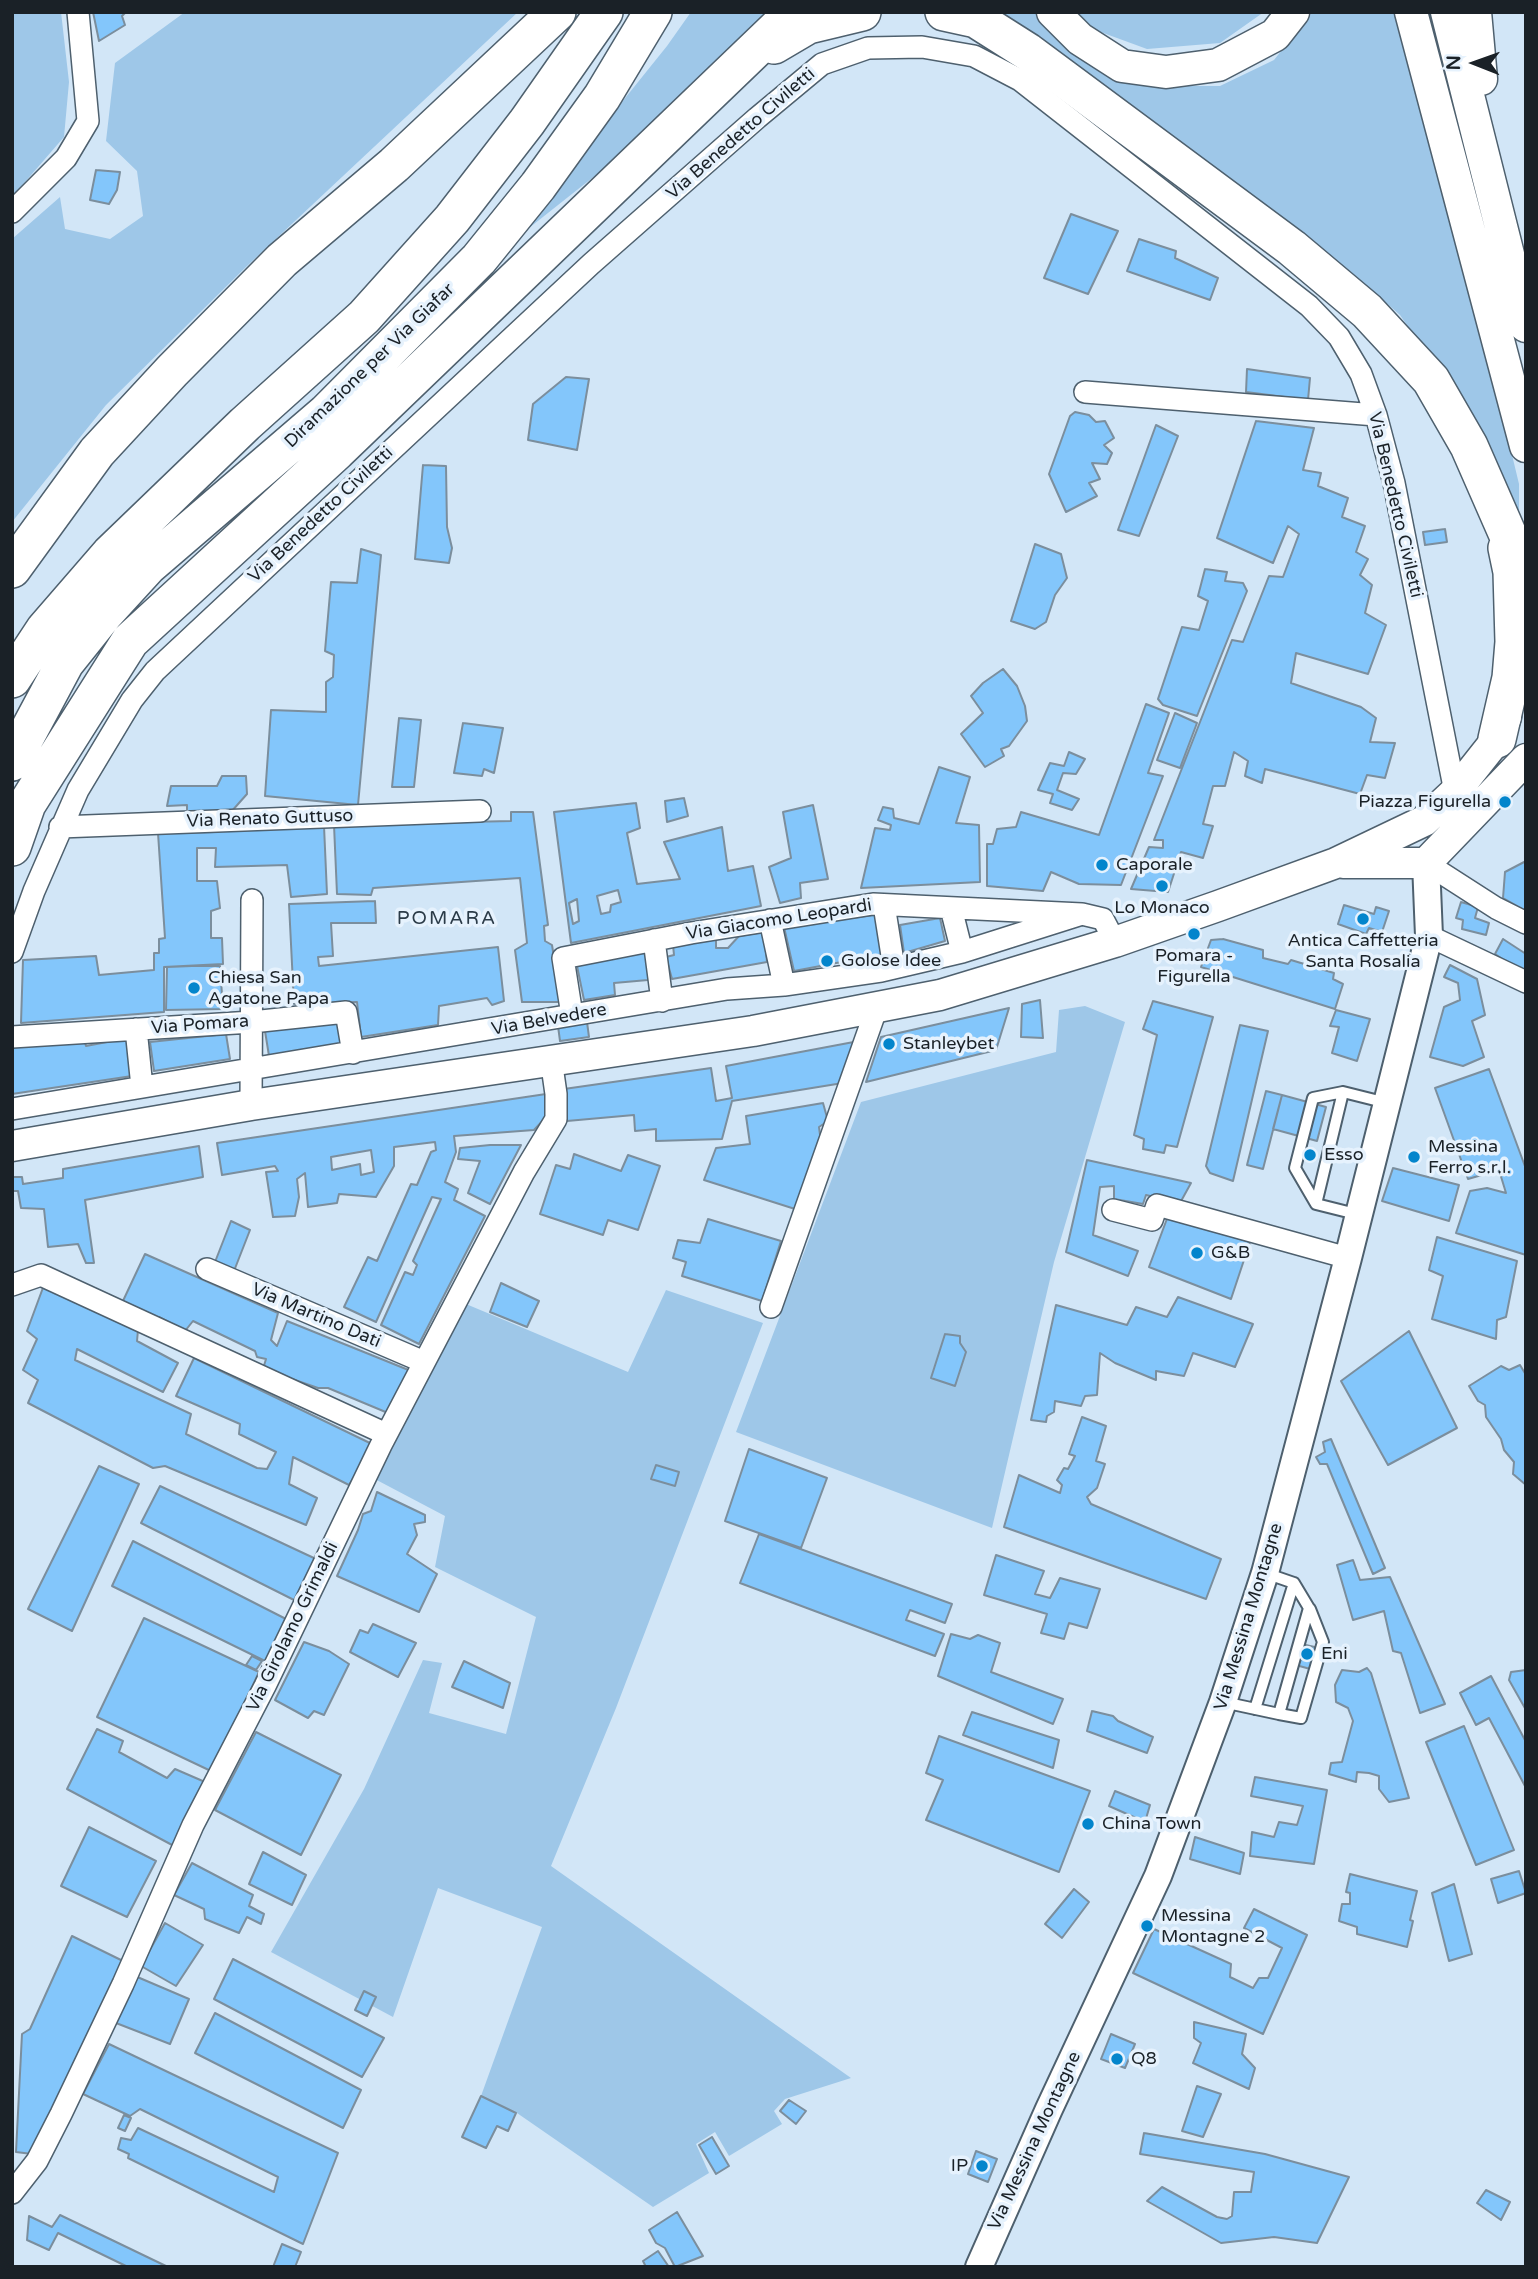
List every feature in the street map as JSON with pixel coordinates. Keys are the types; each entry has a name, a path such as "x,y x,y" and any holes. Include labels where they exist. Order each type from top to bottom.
{"highway":[{"path":"12,569 97,452 172,371 282,260 394,164 557,12"},
{"path":"12,679 45,628 110,554 246,424 364,317 453,219 527,122 604,12"},
{"name":"Diramazione per Via Giafar","path":"12,762 65,663 105,612 149,566 326,413 479,259 538,186 603,97 653,12"},
{"path":"12,847 27,804 130,641 337,451 794,12"},
{"path":"737,67 807,25 862,12"},
{"path":"944,12 976,19 1028,52 1292,248 1367,311 1431,380 1469,446 1526,576"},
{"path":"1502,520 1512,572 1512,749"}],"main road":[{"path":"1053,12 1080,39 1122,66 1166,72 1219,65 1275,35 1293,12"},
{"path":"1411,12 1526,446"},
{"path":"1447,12 1526,326"},
{"path":"1475,12 1482,84 1509,263"},
{"path":"1426,863 1512,749 1520,680 1526,654"},
{"path":"12,1146 251,1105 753,1031 940,995 1115,942 1336,863 1424,821 1455,792 1512,749"},
{"path":"1424,821 1426,863"},
{"path":"1336,863 1426,863"}],"street":[{"path":"12,212 66,158 88,121 78,12"},
{"name":"Via Benedetto Civiletti","path":"12,952 60,827 78,790 132,700 155,671 591,264 757,118 822,64 868,48 922,47 974,56 1020,80 1309,306 1339,337 1361,374 1376,415 1394,483 1455,792"},
{"path":"1085,392 1376,415"},
{"name":"Via Renato Guttuso","path":"60,827 480,811"},
{"path":"1426,863 1496,908 1526,923"},
{"name":"Via Messina Montagne","path":"979,2267 1049,2109 1158,1876 1223,1702 1265,1573 1349,1258 1429,936 1426,863"},
{"path":"251,1105 252,900"},
{"name":"Via Giacomo Leopardi","path":"572,1015 563,958 654,940 873,904 1082,914"},
{"path":"884,905 894,968"},
{"path":"951,908 962,952"},
{"path":"1082,914 1103,919 1115,942"},
{"name":"Via Belvedere","path":"12,1109 727,989 784,985 894,968 962,952 1082,914"},
{"path":"770,920 784,985"},
{"path":"1429,936 1526,982"},
{"path":"654,940 662,1001"},
{"path":"771,1307 877,1007"},
{"name":"Via Pomara","path":"12,1037 252,1022 346,1012 353,1053"},
{"path":"136,1029 142,1087"},
{"name":"Via Girolamo Grimaldi","path":"12,2193 37,2161 61,2114 123,1984 193,1825 265,1686 386,1434 524,1172 556,1119 551,1059"},
{"path":"1113,1210 1152,1220 1157,1205 1349,1258"},
{"name":"Via Martino Dati","path":"207,1269 424,1362"},
{"path":"12,1285 41,1275 386,1434"}],"lane":[{"path":"1360,1215 1316,1204 1295,1168 1313,1098 1343,1092 1388,1103"},
{"path":"1316,1204 1343,1092"},
{"path":"1223,1702 1301,1718 1322,1642 1309,1608 1294,1583 1265,1573"},
{"path":"1255,1709 1294,1583"},
{"path":"1279,1714 1309,1608"}],"shaded area":[{"path":"12,12 61,12 69,82 64,137 12,197"},
{"path":"185,12 518,12 247,266 106,405 12,522 12,239 60,197 65,229 110,239 143,216 137,171 106,141 115,63"},
{"path":"691,12 769,12 654,129 529,228 593,138"},
{"path":"1000,12 1038,12 1045,23 1081,57 1148,86 1220,86 1274,60 1312,12 1395,12 1420,94 1501,409 1519,484 1519,526 1450,388 1400,315 1351,272"},
{"path":"1076,12 1264,12 1220,43 1147,49 1087,27"},
{"path":"1085,1006 1125,1022 1054,1262 992,1528 736,1432 861,1102 1056,1052 1059,1010"},
{"path":"666,1290 763,1323 616,1708 551,1866 851,2078 785,2099 774,2111 782,2124 729,2156 715,2132 696,2144 709,2173 653,2207 517,2113 481,2096 542,1927 438,1888 393,2017 271,1952 364,1789 423,1660 442,1663 429,1713 506,1734 536,1617 435,1567 445,1516 371,1477 466,1304 628,1372"}],"building":[{"path":"93,12 126,12 122,16 125,25 99,41"},
{"path":"96,170 120,172 117,190 109,204 90,200"},
{"path":"1071,214 1118,231 1088,294 1044,278"},
{"path":"1139,239 1176,251 1175,258 1218,278 1210,300 1127,271"},
{"path":"1247,369 1310,378 1308,400 1246,392"},
{"path":"566,377 589,379 577,450 528,440 533,404"},
{"path":"1075,412 1089,415 1096,422 1105,421 1114,438 1104,445 1112,453 1107,464 1092,463 1100,479 1089,483 1097,496 1066,512 1049,474 1070,416"},
{"path":"1256,421 1314,428 1303,470 1321,473 1318,486 1348,498 1342,517 1365,526 1356,552 1368,559 1360,575 1372,585 1365,613 1386,625 1368,674 1296,653 1291,683 1361,707 1376,718 1370,742 1395,743 1385,778 1367,775 1360,794 1265,769 1262,783 1245,776 1248,761 1234,752 1225,786 1213,786 1203,824 1213,826 1203,858 1181,852 1168,892 1131,889 1149,847 1163,848 1163,840 1154,840 1232,640 1243,642 1269,576 1283,577 1299,534 1288,526 1273,563 1217,538"},
{"path":"1156,425 1178,436 1139,536 1118,530"},
{"path":"423,465 446,466 447,527 452,548 449,563 415,559"},
{"path":"1445,529 1447,542 1425,545 1423,532"},
{"path":"1035,544 1061,554 1067,578 1055,595 1046,622 1035,629 1011,621"},
{"path":"361,549 381,555 358,805 265,796 271,710 326,712 326,682 333,677 334,655 325,651 331,582 357,583"},
{"path":"1205,569 1227,572 1225,581 1243,583 1247,591 1197,716 1163,705 1158,699 1182,627 1199,630 1208,601 1198,596"},
{"path":"1003,669 1017,686 1025,706 1027,721 1009,746 1001,749 1004,756 985,767 961,734 983,713 971,696 983,683"},
{"path":"1146,704 1169,713 1148,773 1163,776 1121,885 1079,884 1051,872 1043,891 987,886 987,844 993,844 997,829 1016,827 1021,812 1099,835"},
{"path":"1175,713 1197,723 1180,768 1157,760"},
{"path":"399,718 421,720 414,787 392,787"},
{"path":"463,723 503,728 494,773 484,769 482,776 454,773"},
{"path":"1069,752 1085,759 1076,774 1063,773 1057,790 1079,799 1072,810 1050,803 1053,794 1038,790 1050,763 1064,766"},
{"path":"939,767 970,777 956,823 979,825 980,882 861,888 875,828 890,830 891,825 878,820 883,807 893,809 894,818 919,824"},
{"path":"222,776 246,776 247,794 231,812 187,814 187,805 167,806 171,786 217,786"},
{"path":"684,798 688,816 667,822 665,801"},
{"path":"636,803 640,828 627,833 637,884 680,879 664,842 722,827 728,871 753,866 761,906 571,943 554,812","holes":["618,890 621,902 611,905 610,912 601,914 597,896","577,899 579,921 573,924 569,903"]},
{"path":"813,805 828,879 800,883 801,898 780,903 769,867 791,858 783,812"},
{"path":"511,812 533,812 548,925 544,926 545,941 552,945 561,1002 522,1002 515,950 527,943 520,878 373,888 371,895 337,894 334,825 511,821"},
{"path":"324,826 327,894 291,897 287,865 215,867 216,848 197,848 197,881 217,881 220,908 211,911 211,938 222,938 223,964 164,967 164,1012 21,1023 23,960 96,956 99,975 154,970 154,953 159,953 159,939 165,938 158,833 215,832 216,827"},
{"path":"1526,861 1526,911 1503,898 1505,872"},
{"path":"375,901 376,923 331,923 333,956 318,957 319,966 498,947 504,1001 492,1005 487,998 439,1006 438,1025 361,1037 357,1002 294,1004 289,904"},
{"path":"1461,902 1478,907 1475,918 1489,923 1486,935 1462,929 1463,920 1456,918"},
{"name":"Antica Caffetteria Santa Rosalia","path":"1344,905 1374,914 1376,907 1389,911 1382,932 1369,928 1366,934 1338,924"},
{"path":"881,914 884,954 794,971 784,927"},
{"path":"940,918 945,941 904,953 900,925"},
{"path":"764,932 767,962 672,979 666,957 674,955 673,945 716,939 716,948 728,948 739,936"},
{"path":"1223,939 1263,950 1263,958 1288,964 1291,960 1334,973 1333,979 1343,984 1335,1009 1201,967 1211,940"},
{"path":"1503,939 1526,954 1526,975 1495,954"},
{"path":"648,949 648,980 614,983 615,995 584,1000 577,966"},
{"path":"1450,965 1477,979 1485,1015 1472,1021 1484,1057 1463,1066 1430,1057 1444,1007 1460,1000 1458,983 1444,977"},
{"name":"Chiesa San Agatone Papa","path":"220,966 223,1009 166,1010 167,967"},
{"path":"1040,1000 1043,1038 1021,1037 1022,1004"},
{"path":"1153,1001 1213,1017 1177,1147 1166,1145 1164,1153 1143,1149 1144,1139 1134,1135 1157,1035 1143,1029"},
{"path":"1009,1008 996,1050 866,1082 881,1037"},
{"path":"1336,1010 1370,1019 1357,1061 1332,1053 1339,1027 1330,1026"},
{"path":"338,1020 342,1045 269,1056 265,1031"},
{"path":"587,1022 589,1037 560,1041 558,1026"},
{"path":"1240,1025 1268,1031 1233,1181 1210,1173 1206,1166"},
{"path":"226,1034 230,1059 154,1071 150,1042"},
{"path":"128,1038 132,1076 12,1094 12,1046 84,1039 86,1046"},
{"path":"859,1041 849,1082 732,1101 722,1139 656,1141 656,1129 635,1131 634,1115 567,1121 564,1089 711,1068 716,1101 732,1098 726,1066"},
{"path":"1489,1069 1526,1169 1526,1255 1456,1233 1470,1191 1487,1188 1506,1193 1499,1170 1468,1179 1435,1088"},
{"path":"1266,1091 1282,1095 1263,1169 1247,1165"},
{"path":"546,1094 548,1115 534,1130 454,1136 456,1152 445,1182 458,1189 454,1200 485,1216 419,1344 381,1325 405,1272 413,1275 417,1265 413,1261 441,1199 432,1197 376,1322 344,1307 368,1257 377,1261 411,1184 417,1185 431,1152 436,1150 435,1142 394,1147 394,1166 376,1197 339,1194 337,1203 308,1207 305,1173 297,1179 299,1197 295,1216 273,1217 266,1172 278,1171 275,1166 222,1175 217,1143","holes":["371,1150 374,1172 361,1175 360,1164 332,1170 331,1157"]},
{"path":"1282,1095 1326,1107 1317,1141 1273,1129"},
{"path":"823,1103 828,1121 819,1127 821,1142 795,1209 704,1180 716,1148 750,1144 746,1116"},
{"path":"521,1145 490,1204 468,1193 480,1161 458,1159 460,1148"},
{"path":"199,1146 203,1177 85,1200 94,1263 86,1263 78,1244 48,1247 44,1209 21,1208 18,1191 12,1191 12,1177 22,1177 23,1184 63,1178 63,1169"},
{"path":"574,1154 621,1171 628,1155 660,1166 638,1230 608,1220 603,1235 540,1214 556,1165 570,1169"},
{"path":"1087,1160 1191,1183 1180,1203 1146,1195 1143,1204 1114,1199 1114,1186 1100,1187 1093,1235 1138,1251 1128,1276 1066,1252"},
{"path":"1393,1168 1459,1185 1449,1221 1382,1201"},
{"path":"1168,1216 1250,1242 1231,1299 1149,1267"},
{"path":"708,1219 781,1241 762,1301 682,1276 686,1262 673,1258 678,1240 700,1243"},
{"path":"231,1221 250,1230 234,1271 215,1262"},
{"path":"1437,1237 1517,1261 1506,1317 1497,1320 1496,1339 1432,1319 1443,1276 1429,1270"},
{"path":"145,1254 278,1313 271,1340 277,1346 287,1321 411,1371 388,1413 328,1388 318,1388 263,1369 266,1359 257,1357 255,1351 193,1321 185,1331 159,1317 151,1321 122,1303"},
{"path":"501,1283 539,1301 527,1327 490,1312"},
{"path":"44,1285 138,1330 137,1341 178,1363 163,1392 77,1349 75,1360 191,1414 186,1434 257,1468 267,1469 276,1452 239,1434 240,1424 176,1396 194,1358 374,1445 349,1485 293,1457 289,1484 317,1498 306,1525 165,1466 153,1468 28,1403 38,1380 23,1370 37,1339 27,1331"},
{"path":"1178,1297 1253,1324 1235,1367 1193,1353 1184,1376 1156,1371 1156,1380 1115,1363 1100,1353 1097,1395 1085,1396 1081,1406 1055,1401 1054,1412 1047,1416 1046,1422 1031,1420 1056,1305 1127,1325 1136,1307 1167,1317"},
{"path":"1409,1331 1457,1428 1388,1465 1341,1381"},
{"path":"945,1334 960,1336 960,1343 966,1352 955,1386 931,1378"},
{"path":"1520,1365 1526,1375 1526,1485 1513,1474 1514,1462 1504,1450 1501,1439 1486,1417 1485,1405 1478,1401 1469,1386 1501,1366 1509,1370"},
{"path":"1082,1417 1106,1426 1096,1461 1105,1464 1097,1488 1087,1497 1091,1504 1221,1559 1206,1599 1004,1527 1019,1475 1060,1493 1062,1485 1057,1480 1064,1468 1068,1469 1075,1456 1069,1454"},
{"path":"1331,1439 1385,1568 1373,1574 1327,1464 1320,1464 1316,1457 1325,1452 1323,1442"},
{"path":"749,1449 827,1478 801,1548 725,1521"},
{"path":"656,1465 679,1472 675,1486 651,1479"},
{"path":"99,1466 139,1484 72,1631 28,1609"},
{"path":"160,1486 316,1559 296,1601 141,1523"},
{"path":"377,1492 425,1515 425,1522 414,1524 417,1535 407,1554 437,1574 419,1612 337,1576 363,1514 371,1511"},
{"path":"759,1534 952,1604 945,1623 910,1610 906,1620 944,1634 935,1656 740,1583"},
{"path":"133,1541 286,1619 267,1662 112,1586"},
{"path":"996,1555 1044,1571 1035,1594 1050,1598 1060,1578 1100,1589 1087,1628 1069,1623 1064,1639 1041,1633 1047,1614 984,1595"},
{"path":"1353,1560 1360,1580 1390,1577 1445,1704 1420,1713 1401,1653 1393,1651 1384,1611 1353,1620 1337,1565"},
{"path":"144,1618 259,1672 213,1772 97,1717"},
{"path":"373,1624 416,1643 398,1677 350,1652 360,1630 368,1633"},
{"path":"951,1634 970,1639 978,1635 1000,1643 991,1672 1063,1699 1053,1724 938,1676"},
{"path":"304,1642 329,1651 349,1664 324,1715 314,1711 308,1718 275,1700"},
{"path":"1297,1643 1319,1648 1314,1670 1292,1664"},
{"path":"252,1656 262,1661 256,1670 246,1665"},
{"path":"464,1661 510,1683 503,1708 452,1687"},
{"path":"1367,1668 1371,1673 1409,1798 1389,1802 1379,1789 1379,1776 1369,1773 1357,1772 1356,1782 1329,1774 1331,1763 1342,1762 1353,1721 1348,1708 1336,1702 1335,1685 1342,1670 1359,1672"},
{"path":"1526,1670 1526,1710 1509,1680 1511,1672"},
{"path":"1491,1676 1526,1742 1526,1788 1489,1718 1476,1725 1460,1693"},
{"path":"1092,1711 1113,1716 1118,1721 1153,1737 1147,1753 1087,1731"},
{"path":"972,1712 1059,1740 1053,1768 963,1735"},
{"path":"1464,1726 1514,1850 1476,1865 1426,1742"},
{"path":"97,1729 123,1741 119,1752 167,1778 175,1769 205,1782 174,1846 67,1789"},
{"path":"256,1732 341,1775 301,1855 215,1810"},
{"path":"939,1736 1090,1791 1059,1872 926,1820 943,1780 926,1773"},
{"path":"1255,1777 1327,1790 1314,1864 1250,1856 1252,1832 1274,1837 1279,1822 1297,1825 1303,1806 1251,1796"},
{"path":"1115,1791 1150,1805 1145,1822 1109,1806"},
{"path":"89,1827 156,1861 127,1917 61,1886"},
{"path":"1195,1837 1244,1853 1240,1874 1190,1859"},
{"path":"263,1852 306,1875 292,1905 249,1884"},
{"path":"192,1863 253,1895 249,1906 264,1914 261,1924 247,1917 239,1933 205,1919 204,1909 174,1895"},
{"path":"1519,1871 1526,1893 1498,1903 1491,1879"},
{"path":"1350,1874 1417,1891 1407,1947 1357,1934 1357,1927 1339,1921 1342,1904 1350,1904 1350,1893 1346,1892"},
{"path":"1454,1884 1472,1954 1449,1961 1432,1893"},
{"path":"1074,1889 1089,1902 1062,1938 1045,1924"},
{"path":"1254,1909 1307,1935 1263,2034 1133,1973 1154,1929 1231,1964 1230,1977 1253,1988 1259,1978 1268,1978 1282,1948 1244,1928"},
{"path":"165,1923 203,1945 176,1986 141,1966"},
{"path":"72,1936 123,1961 32,2154 16,2152 22,2034 30,2029"},
{"path":"233,1959 384,2038 362,2077 214,1999"},
{"path":"135,1976 189,1999 170,2044 116,2023"},
{"path":"364,1991 376,1997 367,2016 355,2010"},
{"path":"215,2013 361,2090 343,2128 195,2053"},
{"path":"1194,2022 1246,2034 1242,2054 1255,2068 1249,2089 1193,2063 1201,2043 1194,2038"},
{"path":"1111,2034 1135,2044 1125,2068 1101,2059"},
{"path":"109,2044 338,2153 303,2244 128,2158 129,2154 118,2149 121,2138 131,2140 138,2128 274,2192 278,2177 140,2109 130,2116 83,2094"},
{"path":"1197,2086 1221,2094 1203,2137 1182,2131"},
{"path":"481,2096 516,2113 508,2131 497,2126 486,2148 462,2137"},
{"path":"789,2100 806,2111 796,2124 780,2111"},
{"path":"124,2115 131,2118 125,2131 118,2128"},
{"path":"1144,2133 1265,2154 1349,2177 1317,2243 1274,2237 1221,2243 1147,2201 1162,2187 1217,2217 1227,2219 1232,2216 1234,2192 1251,2192 1254,2172 1140,2154"},
{"path":"712,2137 729,2166 716,2174 699,2145"},
{"path":"976,2151 997,2159 988,2182 968,2174"},
{"path":"1486,2190 1510,2202 1501,2220 1477,2203"},
{"path":"677,2212 703,2256 675,2267 665,2248 656,2243 649,2230"},
{"path":"60,2215 168,2267 128,2267 58,2233 49,2250 27,2240 29,2216 52,2227"},
{"path":"282,2244 301,2252 295,2267 273,2267"},
{"path":"658,2251 669,2267 646,2267 643,2261"}],"place":[{"name":"Piazza Figurella","path":"1505,802"},
{"name":"Caporale","path":"1102,865"},
{"name":"Lo Monaco","path":"1162,886"},
{"name":"Antica Caffetteria Santa Rosalia","path":"1363,919"},
{"name":"Pomara - Figurella","path":"1194,934"},
{"name":"Golose Idee","path":"827,961"},
{"name":"Chiesa San Agatone Papa","path":"194,988"},
{"name":"Stanleybet","path":"889,1044"},
{"name":"Esso","path":"1310,1155"},
{"name":"Messina Ferro s.r.l.","path":"1414,1157"},
{"name":"G&B","path":"1197,1253"},
{"name":"Eni","path":"1307,1654"},
{"name":"China Town","path":"1088,1824"},
{"name":"Messina Montagne 2","path":"1147,1926"},
{"name":"Q8","path":"1117,2059"},
{"name":"IP","path":"982,2166"}],"district":[{"name":"POMARA","path":"447,919"}]}
